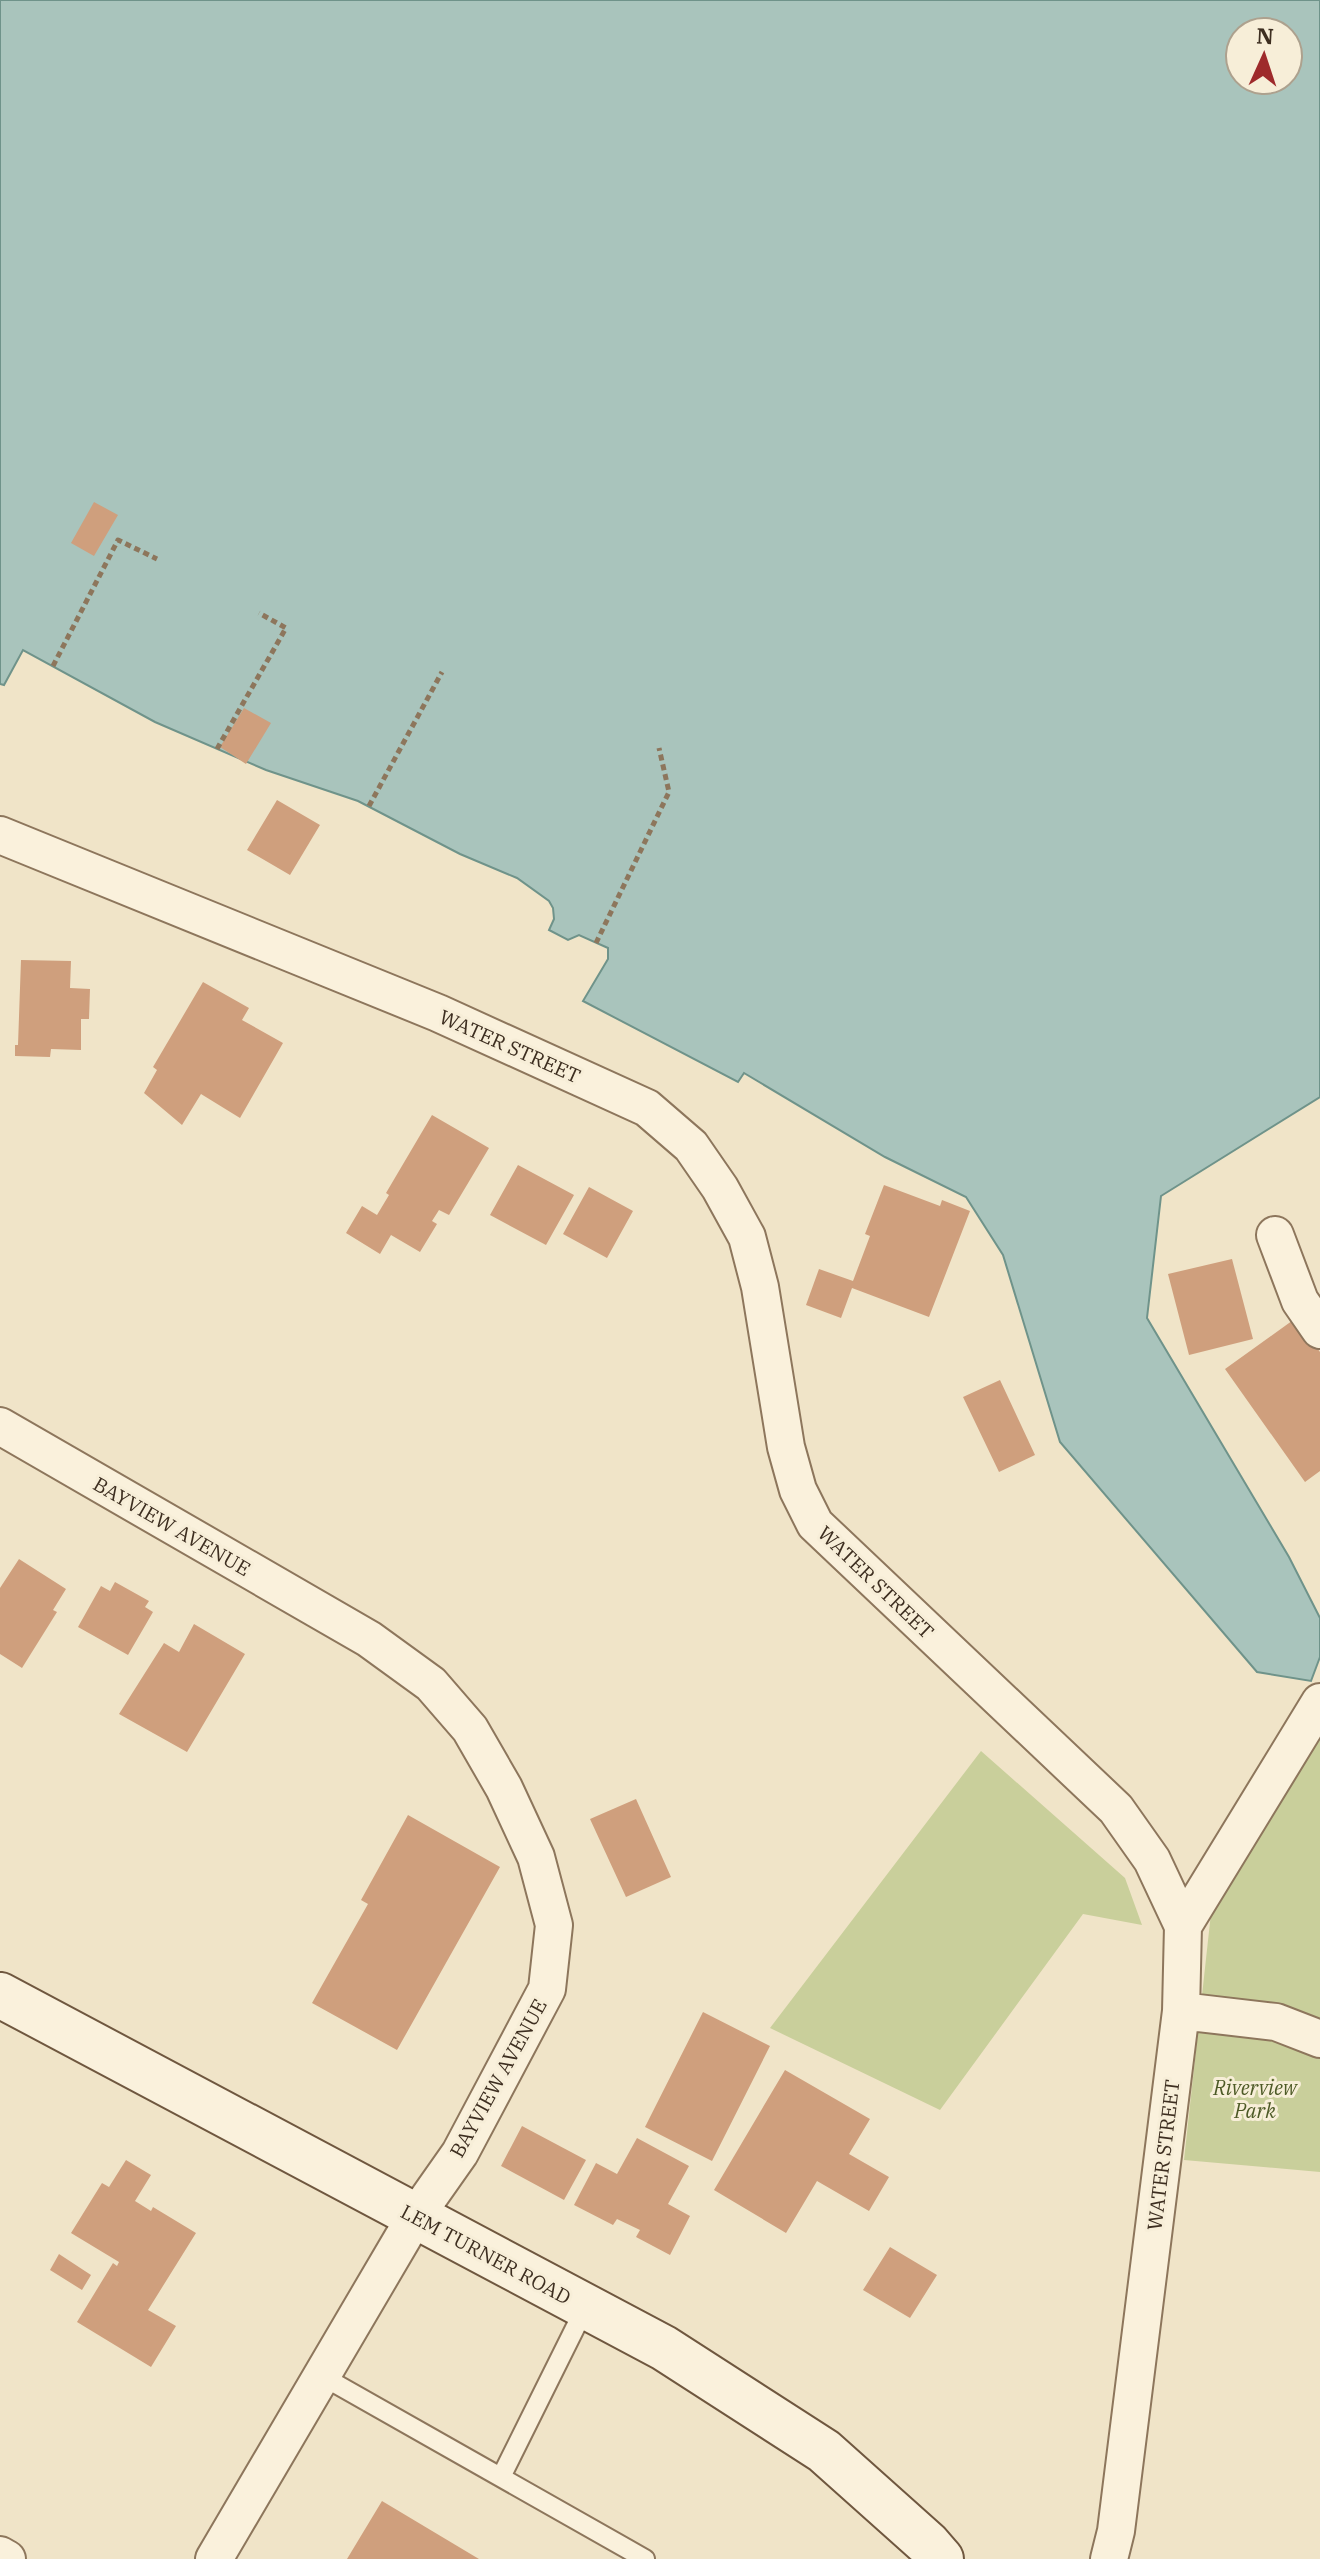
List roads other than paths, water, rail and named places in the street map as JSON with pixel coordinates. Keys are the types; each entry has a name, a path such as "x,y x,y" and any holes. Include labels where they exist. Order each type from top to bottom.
{"main road":[{"name":"LEM TURNER ROAD","path":"0,1995 664,2348 824,2451 941,2559"}],"street":[{"name":"WATER STREET","path":"0,835 438,1013 647,1108 691,1146 720,1188 747,1237 760,1287 786,1447 798,1490 815,1524 1116,1809 1152,1860 1183,1926 1181,2011 1116,2531 1109,2559"},
{"path":"1275,1235 1300,1301 1320,1330"},
{"name":"BAYVIEW AVENUE","path":"0,1426 369,1639 431,1684 470,1729 504,1788 536,1857 554,1925 547,1989 460,2153 415,2217 214,2559"},
{"path":"1183,1926 1320,1702"},
{"path":"1181,2011 1276,2022 1320,2039"},
{"path":"0,2555 7,2559"}],"lane":[{"path":"501,2477 586,2306"},
{"path":"322,2376 645,2559"}],"water":[{"path":"0,0 1320,0 1320,1097 1161,1196 1147,1318 1289,1557 1320,1618 1320,1657 1311,1681 1257,1672 1060,1442 1003,1255 966,1197 885,1157 744,1073 738,1082 583,1001 608,959 608,948 579,935 568,940 549,930 554,919 549,901 517,878 460,854 358,801 266,770 155,722 23,650 4,685 0,684"}],"park label":[{"name":"Riverview Park","path":"1255,2098"}]}
